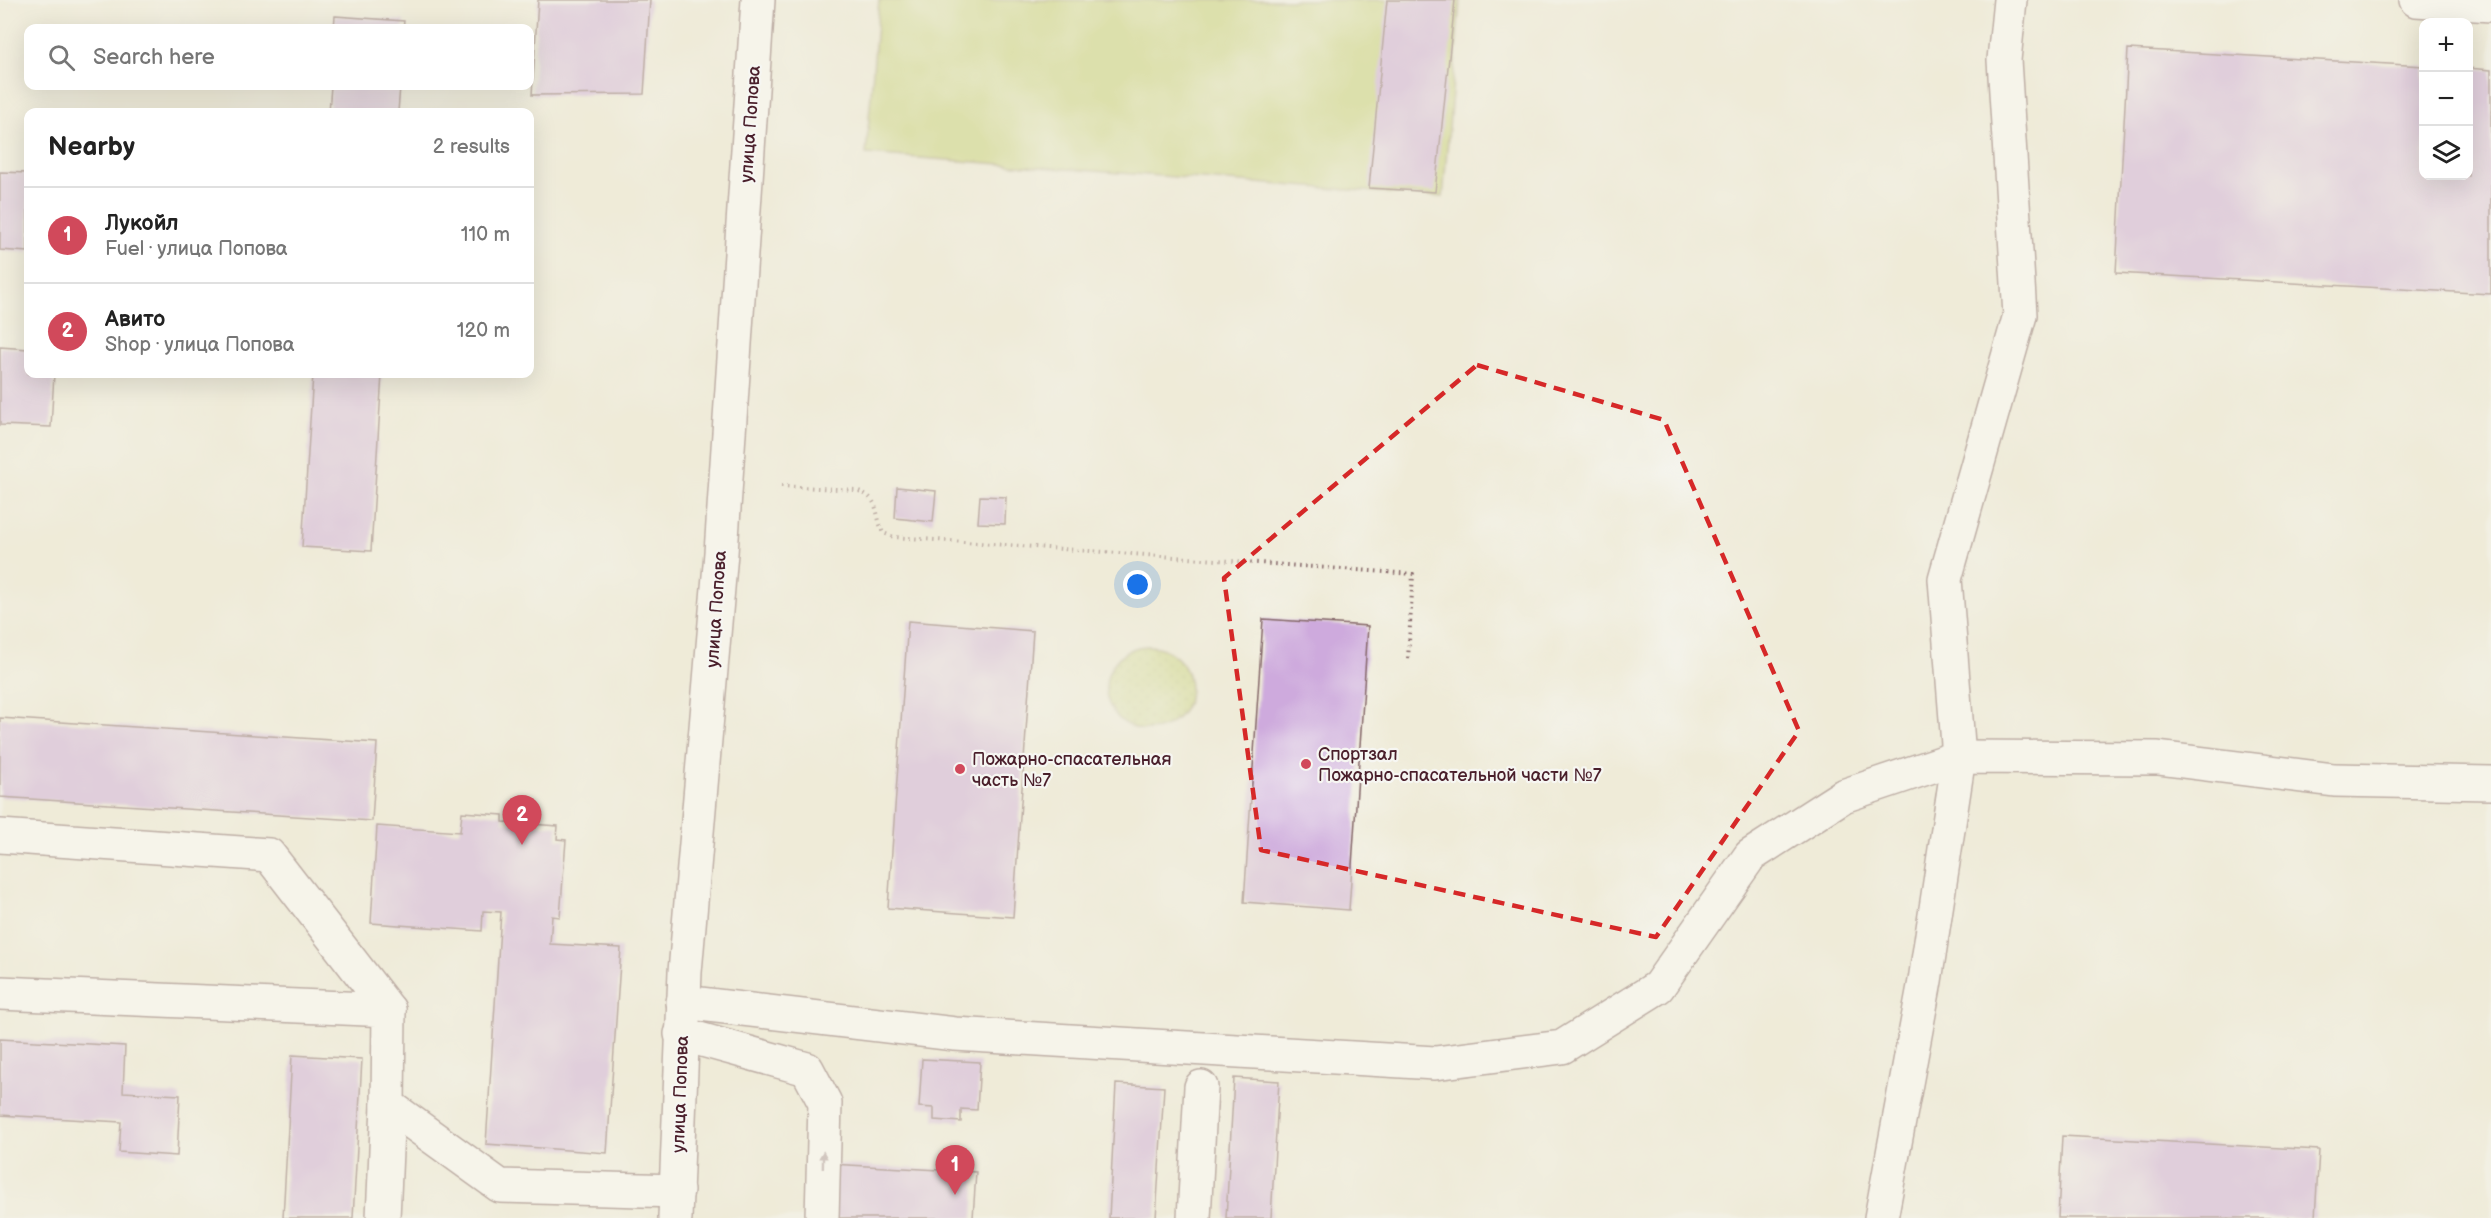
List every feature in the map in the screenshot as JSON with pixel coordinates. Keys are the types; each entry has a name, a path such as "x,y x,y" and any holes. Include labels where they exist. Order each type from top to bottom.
{"street":[{"name":"улица Попова","path":"676,1204 683,1002 721,553 758,0"},
{"path":"1881,1218 1925,981 1959,757 1945,579 2020,315 2004,60 2010,0"},
{"path":"2416,0 2491,5"},
{"path":"683,1002 955,1034 1435,1064 1562,1047 1658,987 1750,856 1843,796 1959,757 2158,758 2334,780 2491,783"},
{"path":"0,836 269,855 389,1010 383,1218"},
{"path":"0,993 389,1010"},
{"path":"681,1034 807,1069 825,1103 822,1218"},
{"path":"1194,1218 1201,1087"},
{"path":"388,1105 500,1186 676,1204"}],"path":[{"path":"781,486 856,490 867,494 876,504 878,523 883,533 894,537 1413,574 1408,659"}],"highlighted area":[{"path":"1477,365 1664,420 1799,731 1656,937 1261,850 1224,578"}],"green space":[{"path":"879,0 1460,0 1443,197 866,154"},
{"path":"1148,646 1164,649 1178,658 1187,672 1190,688 1187,704 1178,718 1164,727 1148,730 1132,727 1118,718 1109,704 1106,688 1109,672 1118,658 1132,649"}],"building":[{"path":"538,0 650,0 644,94 532,95"},
{"path":"1387,0 1455,0 1435,192 1369,188"},
{"path":"335,16 404,21 404,24 334,24"},
{"path":"2128,49 2419,66 2419,180 2473,180 2473,68 2491,70 2491,294 2116,273"},
{"path":"331,90 400,90 398,108 329,108"},
{"path":"0,172 24,173 24,252 0,250"},
{"path":"0,347 24,349 24,378 54,378 51,427 0,425"},
{"path":"313,378 382,378 371,551 302,547"},
{"path":"897,487 936,491 933,522 895,518"},
{"path":"980,496 1006,497 1005,524 978,523"},
{"name":"Спортзал Пожарно-спасательной части №7","path":"1263,619 1368,626 1349,910 1244,902"},
{"name":"Пожарно-спасательная часть №7","path":"908,621 1033,631 1013,917 888,908"},
{"path":"0,718 377,743 372,821 0,797"},
{"path":"462,812 503,815 503,822 558,826 557,839 566,840 560,917 552,916 550,944 621,948 607,1153 486,1144 501,912 483,911 482,931 371,923 377,826 460,832"},
{"path":"0,1039 125,1046 123,1092 180,1095 177,1156 119,1152 121,1122 0,1115"},
{"path":"292,1055 362,1059 353,1218 283,1218"},
{"path":"922,1059 980,1062 977,1110 961,1109 961,1122 934,1120 934,1108 919,1107"},
{"path":"1234,1078 1279,1081 1271,1218 1226,1218"},
{"path":"1116,1084 1164,1087 1156,1218 1109,1218"},
{"path":"2062,1136 2319,1150 2315,1218 2058,1218"},
{"path":"830,1164 976,1172 973,1218 827,1218"}],"place":[{"name":"Спортзал Пожарно-спасательной части №7","path":"1306,764"},
{"name":"Пожарно-спасательная часть №7","path":"960,769"},
{"name":"Авито","path":"522,845"},
{"name":"Лукойл","path":"955,1195"}]}
